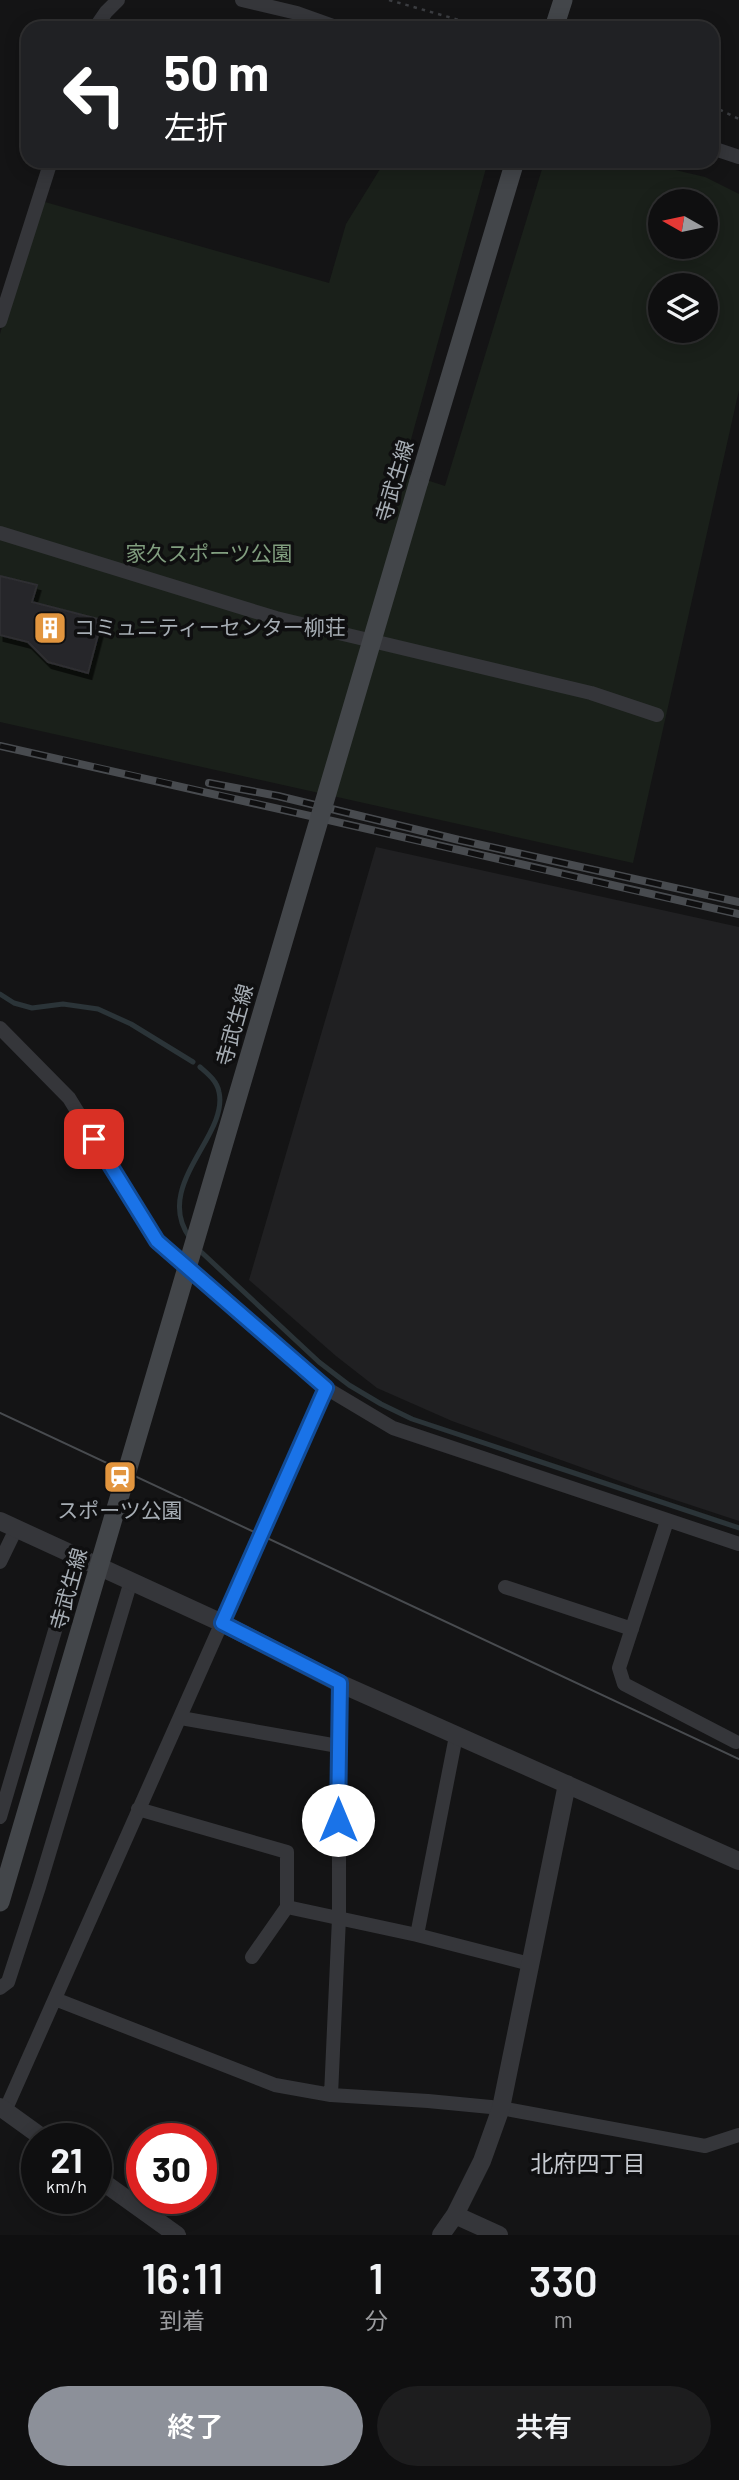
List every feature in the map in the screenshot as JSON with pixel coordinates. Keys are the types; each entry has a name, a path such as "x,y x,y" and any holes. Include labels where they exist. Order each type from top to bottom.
{"main road":[{"path":"556,21 563,0"},
{"name":"寺武生線","path":"0,1902 513,168"}],"street":[{"path":"100,21 118,0"},
{"path":"242,0 319,21"},
{"path":"719,150 739,157"},
{"path":"0,321 49,168"},
{"path":"0,533 276,618 590,693 657,715"},
{"path":"0,1028 69,1098 157,1241 326,1388 393,1428 739,1544"},
{"path":"22,2123 3,2109 181,1718 326,1388"},
{"path":"667,1521 619,1668 624,1684 736,1742"},
{"path":"0,1562 8,1525 222,1623 340,1683 739,1861"},
{"path":"0,1817 77,1556"},
{"path":"0,1988 8,1982 39,1887 131,1581"},
{"path":"505,1587 632,1629"},
{"path":"331,2095 339,1918 340,1683"},
{"path":"181,1718 338,1746"},
{"path":"418,1935 456,1736"},
{"path":"440,2235 454,2215 482,2161 501,2108 566,1784"},
{"path":"138,1809 287,1852 287,1907 252,1957"},
{"path":"287,1907 418,1935 530,1964"},
{"path":"55,1999 275,2085 331,2095 501,2108 705,2146 739,2135"},
{"path":"112,2188 177,2235"},
{"path":"454,2215 499,2235"}],"path":[{"path":"389,0 462,21"},
{"path":"719,110 739,120"}],"shaded area":[{"path":"376,847 739,927 739,1521 452,1421 377,1388 249,1280"}],"green space":[{"name":"家久スポーツ公園","path":"381,168 486,168 402,472 445,486 542,169 667,168 705,177 739,194 739,390 633,863 0,722 0,334 38,200 329,283 346,224"}],"building":[{"name":"コミュニティーセンター柳荘","path":"0,576 37,585 32,602 102,620 88,673 48,662 28,642 0,635"}],"waterway":[{"path":"0,994 14,1003 32,1008 63,1004 98,1009 131,1024 193,1062"},
{"path":"190,1238 181,1219 180,1199 185,1181 219,1109 216,1084 200,1067"},
{"path":"198,1249 319,1362 349,1385 381,1404 412,1419 739,1528"}],"tram line":[{"path":"0,1413 739,1759"}],"railway":[{"path":"0,746 739,914"},
{"path":"209,783 278,796 459,840 739,902"}],"place":[{"name":"コミュニティーセンター柳荘","path":"50,628"},
{"name":"スポーツ公園","path":"120,1477"}],"district":[{"name":"北府四丁目","path":"588,2164"}],"route":[{"path":"94,1139 157,1241 326,1388 222,1623 340,1683 338,1820"}]}
